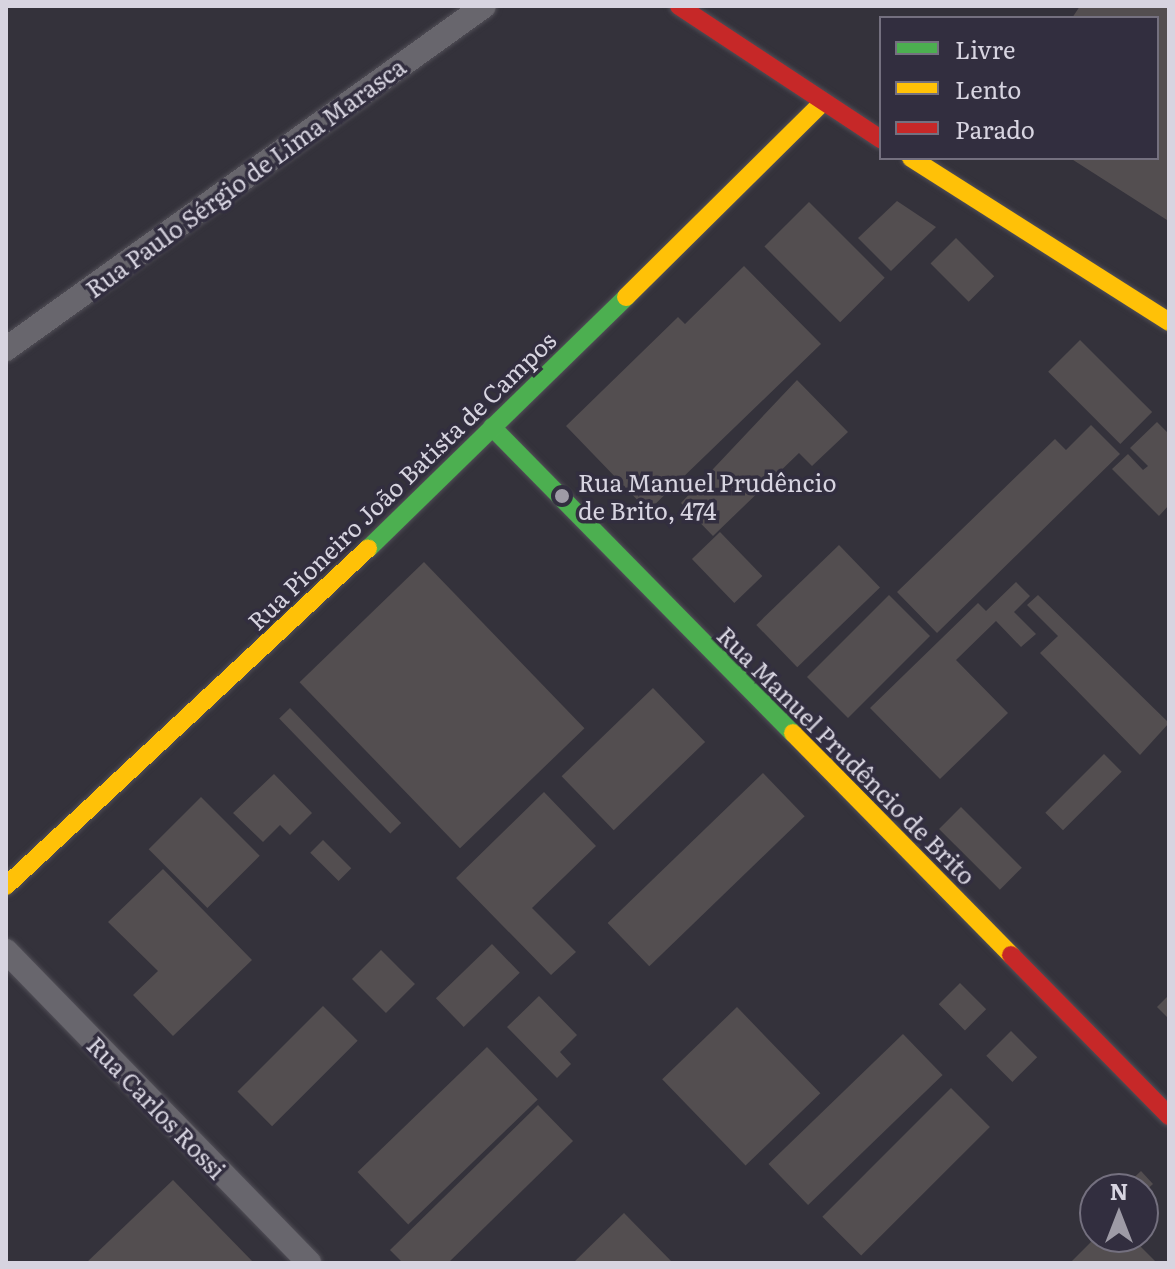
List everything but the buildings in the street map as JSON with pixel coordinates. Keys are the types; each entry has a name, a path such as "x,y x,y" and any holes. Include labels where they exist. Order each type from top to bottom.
{"street":[{"name":"Rua Paulo Sérgio de Lima Marasca","path":"6,349 484,6"},
{"path":"679,6 879,138"},
{"name":"Rua Pioneiro João Batista de Campos","path":"6,886 492,427 823,102"},
{"path":"914,160 1169,322"},
{"name":"Rua Manuel Prudêncio de Brito","path":"492,427 1169,1116"},
{"name":"Rua Carlos Rossi","path":"6,951 309,1263"}],"traffic: fast":[{"path":"368,549 626,297"},
{"path":"492,427 793,733"}],"traffic: slow":[{"path":"626,297 823,102"},
{"path":"914,160 1169,322"},
{"path":"6,886 368,549"},
{"path":"793,733 1011,955"}],"traffic: jam":[{"path":"679,6 879,138"},
{"path":"1011,955 1169,1116"}],"place":[{"name":"Rua Manuel Prudêncio de Brito, 474","path":"562,496"}]}
